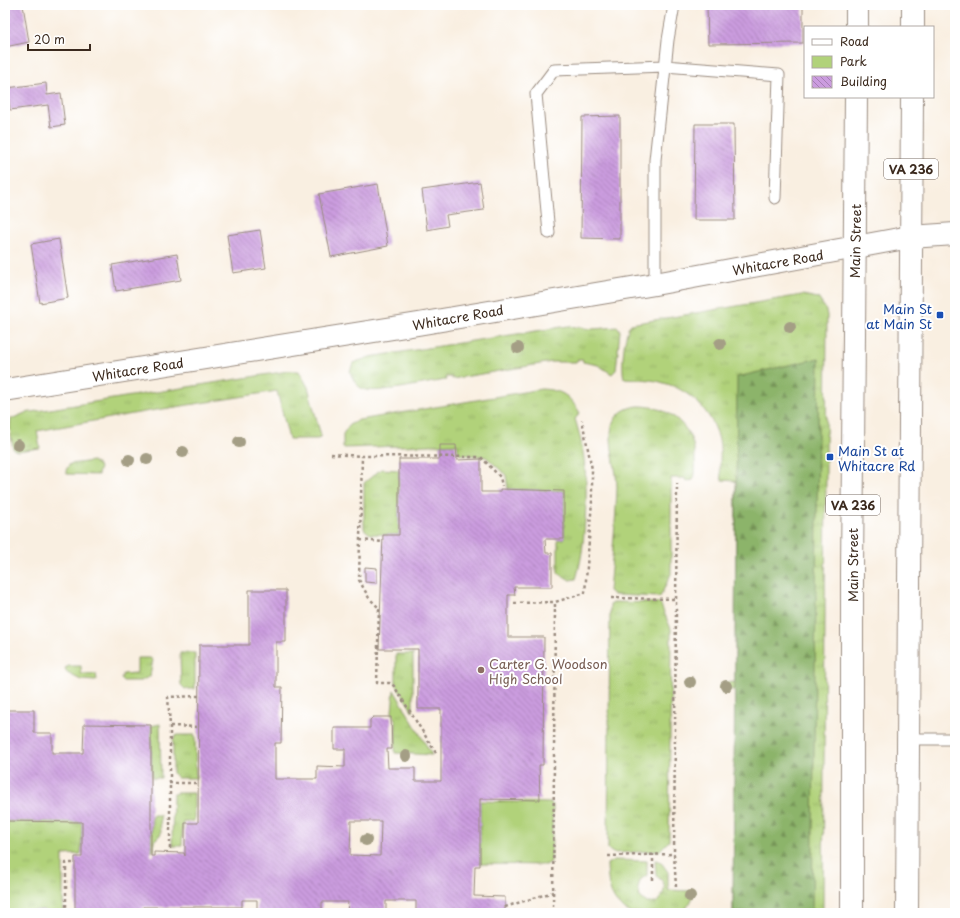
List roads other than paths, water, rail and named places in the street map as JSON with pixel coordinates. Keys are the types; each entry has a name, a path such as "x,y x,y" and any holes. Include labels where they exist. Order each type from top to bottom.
{"main road":[{"path":"857,5 857,26"},
{"path":"913,5 913,26"},
{"name":"Main Street","path":"852,913 854,248 856,98"},
{"name":"VA 236","path":"907,913 912,98"},
{"path":"910,237 955,234"},
{"name":"Whitacre Road","path":"5,390 418,324 655,284 910,237"}],"lane":[{"path":"655,284 655,160 665,66 674,5"},
{"path":"549,233 536,94 554,70 665,66 779,75 775,198"},
{"path":"908,739 955,739"}],"place":[{"name":"Main St at Main St","path":"940,315"},
{"name":"Main St at Whitacre Rd","path":"830,457"},
{"name":"Carter G. Woodson High School","path":"481,670"}]}
